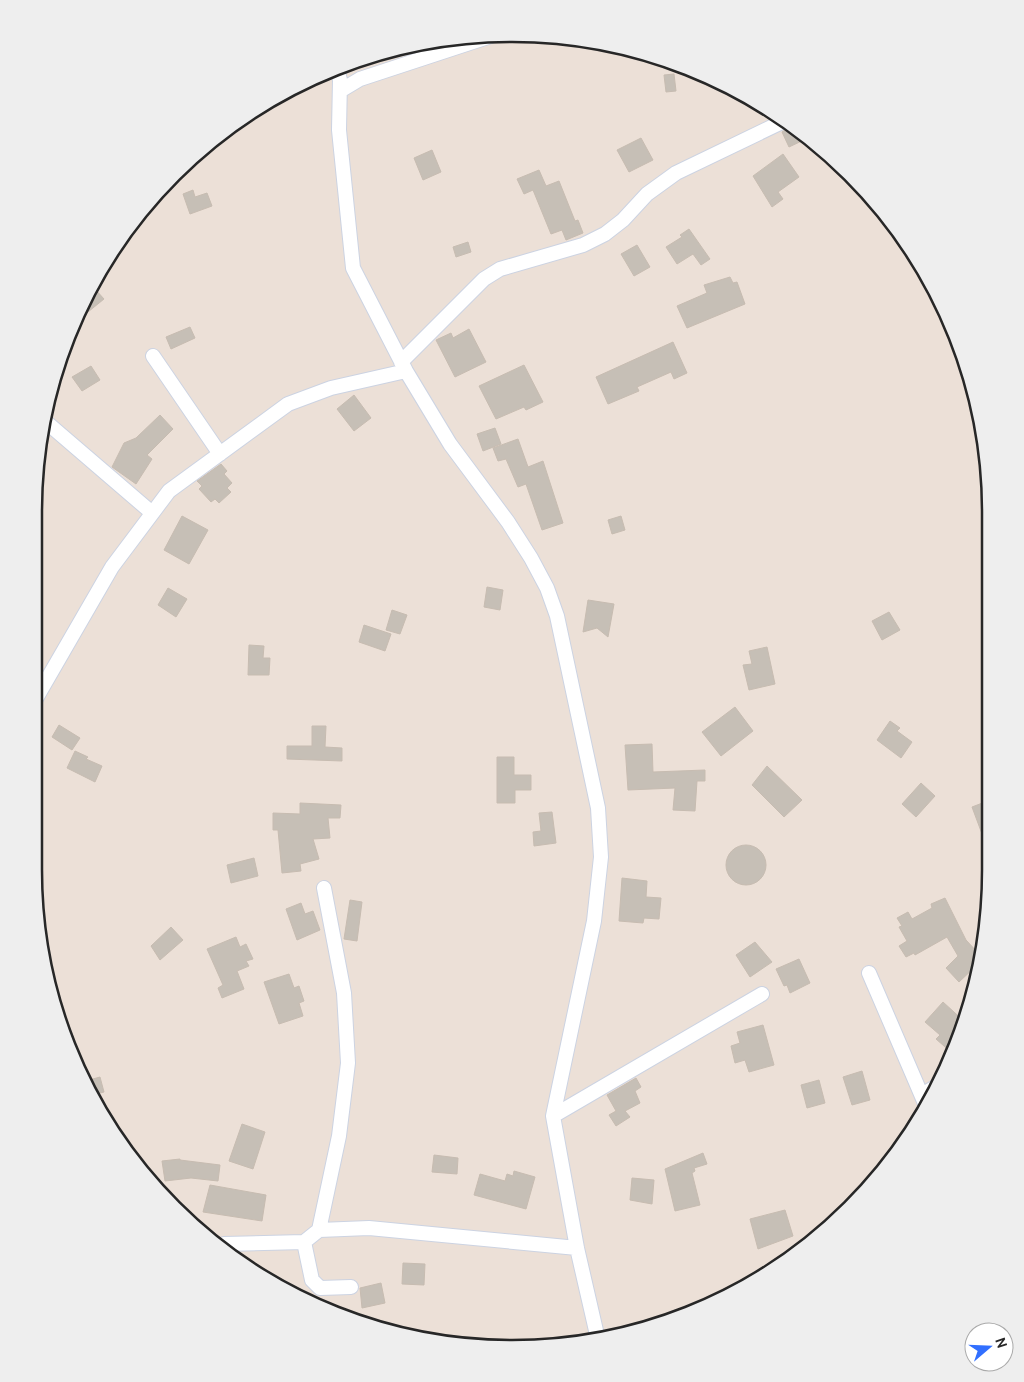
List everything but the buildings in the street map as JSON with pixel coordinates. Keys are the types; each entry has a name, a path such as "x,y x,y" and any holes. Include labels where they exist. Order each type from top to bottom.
{"street":[{"path":"340,91 360,79 460,46"},
{"path":"338,76 340,91 339,130 353,268 404,366 450,444 531,558 547,588 557,616 598,808 601,857 594,921 553,1116 577,1248 596,1331"},
{"path":"42,688 112,568 151,512 170,491 288,404 331,388 404,366 484,279 500,268 583,245 605,234 623,220 647,194 676,173 777,125"},
{"path":"153,356 220,454"},
{"path":"51,426 151,512"},
{"path":"229,1244 304,1242 318,1230 339,1136 348,1063 344,993 324,888"},
{"path":"869,973 923,1097"},
{"path":"553,1116 762,994"},
{"path":"318,1230 369,1228 577,1248"},
{"path":"304,1242 312,1280 320,1288 351,1287"}]}
